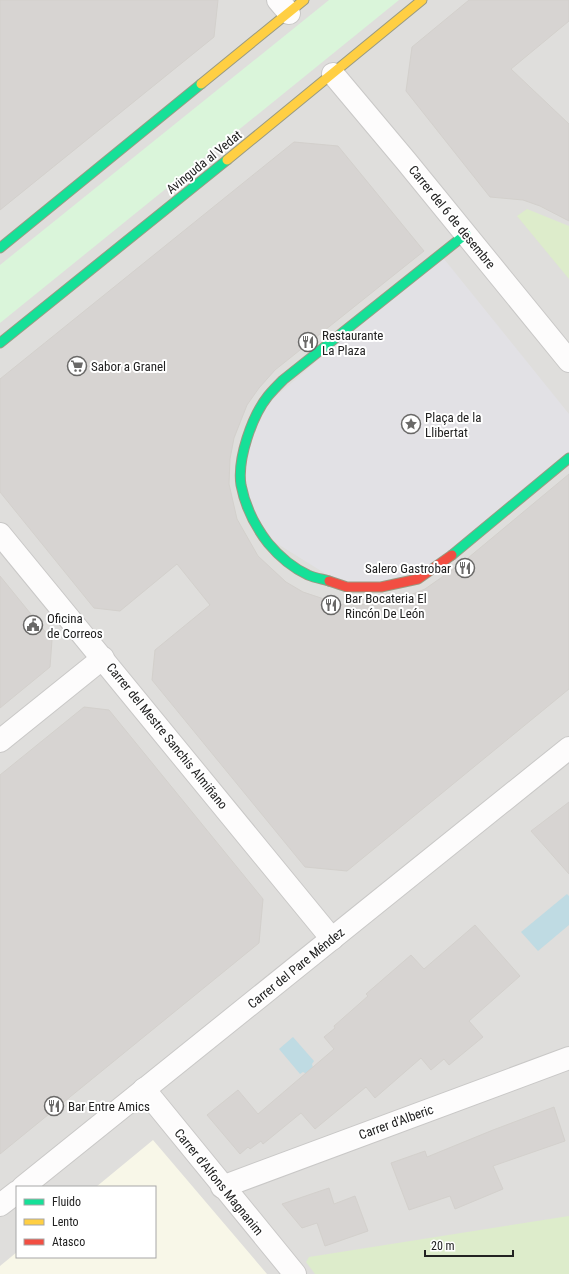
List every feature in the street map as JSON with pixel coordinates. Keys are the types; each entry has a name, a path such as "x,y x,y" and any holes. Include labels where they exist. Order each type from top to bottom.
{"street":[{"name":"Avinguda al Vedat","path":"0,343 333,74 422,0"},
{"path":"0,248 290,4"},
{"name":"Carrer del 6 de desembre","path":"333,74 569,361"},
{"path":"466,234 283,380 268,396 258,412 248,435 242,460 241,484 248,510 260,533 278,555 308,575 347,587 381,587 418,579 449,558 569,458"},
{"name":"Carrer del Mestre Sanchis Almiñano","path":"0,534 332,939"},
{"path":"0,741 103,658"},
{"name":"Carrer del Pare Méndez","path":"24,1186 569,748"},
{"name":"Carrer d'Alberic","path":"222,1187 569,1058"},
{"name":"Carrer d'Alfons Magnanim","path":"144,1089 222,1187 295,1274"},
{"path":"0,1205 16,1193"}],"shaded area":[{"path":"0,0 569,0 569,1274 0,1274"},
{"name":"Plaça de la Llibertat","path":"440,254 569,414 569,458 418,579 347,587 260,533 241,484 258,412"},
{"path":"153,1140 267,1274 0,1274 0,1266 16,1253 16,1258 156,1258 156,1186 97,1186"}],"green space":[{"path":"329,0 399,0 0,323 0,265"},
{"path":"527,209 569,226 569,279 517,216"},
{"path":"569,1216 569,1274 315,1274 306,1262 309,1257"}],"water":[{"path":"567,894 569,896 569,925 538,951 521,932"},
{"path":"293,1037 314,1061 312,1064 313,1068 307,1074 303,1072 300,1074 279,1049"}],"building":[{"path":"0,0 218,0 214,37 0,210"},
{"path":"469,0 569,0 569,21 511,69 569,124 569,221 540,206 523,200 490,197 406,91 412,47"},
{"path":"294,142 338,146 424,251 275,370 259,388 247,405 234,438 230,459 229,484 237,519 258,556 286,582 303,592 339,604 358,605 396,601 425,589 462,563 569,474 569,689 347,871 305,867 152,680 155,650 210,605 177,564 120,611 94,608 0,492 0,379"},
{"path":"0,576 52,640 50,667 0,708"},
{"path":"84,707 109,710 263,899 259,943 0,1154 0,775"},
{"path":"569,802 569,874 531,831"},
{"path":"475,925 520,976 469,1021 483,1037 449,1065 444,1059 431,1070 421,1058 375,1098 366,1087 315,1129 301,1113 263,1144 261,1141 250,1149 248,1147 240,1154 207,1115 238,1090 258,1114 334,1049 324,1037 335,1028 334,1026 368,996 366,994 411,955 424,969"},
{"path":"554,1107 565,1141 493,1166 503,1189 455,1209 450,1196 409,1210 391,1163 425,1151 427,1157"},
{"path":"329,1188 334,1204 355,1196 368,1231 325,1246 317,1223 302,1228 282,1204"}],"traffic: fast":[{"path":"0,248 201,84"},
{"path":"0,343 227,160"},
{"path":"329,581 308,575 286,561 268,543 251,516 245,501 240,475 241,463 251,426 262,404 283,380 466,234"},
{"path":"452,555 569,458"}],"traffic: slow":[{"path":"201,84 304,0"},
{"path":"227,160 422,0"}],"traffic: jam":[{"path":"329,581 347,587 381,587 418,579 452,555"}],"place":[{"name":"Restaurante La Plaza","path":"308,342"},
{"name":"Sabor a Granel","path":"77,366"},
{"name":"Plaça de la Llibertat","path":"411,424"},
{"name":"Salero Gastrobar","path":"465,568"},
{"name":"Bar Bocateria El Rincón De León","path":"331,605"},
{"name":"Oficina de Correos","path":"33,625"},
{"name":"Bar Entre Amics","path":"54,1106"}]}
